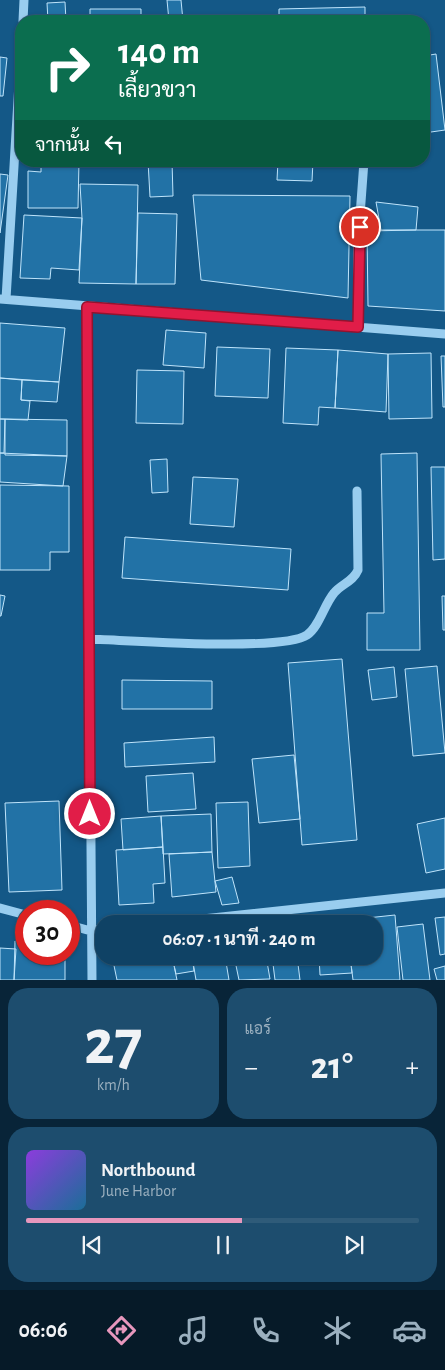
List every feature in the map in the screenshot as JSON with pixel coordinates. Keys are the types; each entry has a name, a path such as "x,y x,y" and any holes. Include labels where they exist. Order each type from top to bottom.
{"street":[{"path":"23,15 24,0"},
{"path":"15,133 3,299 445,334"},
{"path":"358,327 358,243 364,167"},
{"path":"87,307 92,980"},
{"path":"89,638 256,643 301,638 309,634 335,592 355,576 358,570 357,491"},
{"path":"240,915 445,893"},
{"path":"0,908 15,912"},
{"path":"80,928 95,930"}],"building":[{"path":"167,0 181,0 182,15 168,15"},
{"path":"65,2 66,15 48,15 47,3"},
{"path":"365,7 365,15 279,15 279,9"},
{"path":"90,9 141,9 141,15 90,15"},
{"path":"436,54 445,130 430,132 430,55"},
{"path":"0,57 7,58 3,96 0,96"},
{"path":"41,167 79,167 78,208 28,208 28,171 41,172"},
{"path":"148,167 172,167 173,196 150,197"},
{"path":"278,167 313,167 312,181 277,180"},
{"path":"0,174 8,175 0,233"},
{"path":"80,184 138,185 136,284 79,283 82,218"},
{"path":"193,195 350,196 348,298 201,280"},
{"path":"376,202 418,207 416,230 381,230"},
{"path":"138,213 177,214 175,284 136,284"},
{"path":"24,215 82,218 79,270 51,268 50,279 20,278"},
{"path":"445,230 445,311 368,306 367,231"},
{"path":"0,323 65,328 59,382 0,378"},
{"path":"166,330 206,333 204,368 163,365"},
{"path":"217,347 270,349 268,398 215,396"},
{"path":"286,348 338,350 335,408 319,407 318,425 283,423"},
{"path":"338,350 388,354 386,412 335,408"},
{"path":"431,353 432,418 389,419 388,354"},
{"path":"441,356 445,356 445,407 443,407"},
{"path":"137,370 184,371 183,424 136,423"},
{"path":"0,378 22,380 21,400 30,401 28,420 0,419"},
{"path":"22,380 59,382 57,402 21,400"},
{"path":"0,419 5,419 4,453 0,453"},
{"path":"5,419 67,420 67,456 5,455"},
{"path":"0,453 67,456 63,486 0,482"},
{"path":"417,453 420,650 367,650 367,613 384,613 381,454"},
{"path":"167,459 168,492 152,493 150,460"},
{"path":"431,467 445,467 445,559 433,560"},
{"path":"193,477 238,479 234,527 190,524"},
{"path":"0,485 69,486 69,552 50,552 50,570 0,570"},
{"path":"125,537 291,549 288,590 122,578"},
{"path":"0,595 5,596 1,616 0,616"},
{"path":"442,596 445,596 445,630 443,630"},
{"path":"342,659 357,840 302,845 288,663"},
{"path":"437,666 445,753 413,756 405,669"},
{"path":"394,667 397,697 372,700 368,670"},
{"path":"122,680 212,681 212,709 122,709"},
{"path":"214,737 215,762 125,767 124,743"},
{"path":"294,755 300,819 259,823 252,759"},
{"path":"193,773 196,809 148,812 146,776"},
{"path":"59,801 62,890 9,892 5,803"},
{"path":"248,802 250,866 218,868 216,803"},
{"path":"211,814 212,852 163,854 161,816"},
{"path":"161,816 163,847 123,850 121,819"},
{"path":"445,818 445,869 426,873 417,824"},
{"path":"163,847 165,883 153,884 154,903 119,905 116,850"},
{"path":"212,852 216,892 172,897 169,854"},
{"path":"232,877 239,903 222,905 215,881"},
{"path":"395,915 400,980 353,980 351,965 383,965 383,916"},
{"path":"445,917 445,954 440,955 435,918"},
{"path":"423,924 430,980 403,980 397,927"},
{"path":"15,941 15,965 65,965 65,980 14,980"},
{"path":"0,948 15,949 14,980 0,980"},
{"path":"114,965 174,965 177,980 117,980"},
{"path":"174,965 193,965 194,971 176,974"},
{"path":"194,965 226,965 229,980 196,980"},
{"path":"236,965 268,965 270,979 239,980"},
{"path":"273,965 298,965 300,980 275,980"},
{"path":"319,965 351,965 352,973 320,975"},
{"path":"445,966 445,980 437,980 434,969"}],"route":[{"path":"90,814 87,307 358,327 358,243 360,227"}]}
